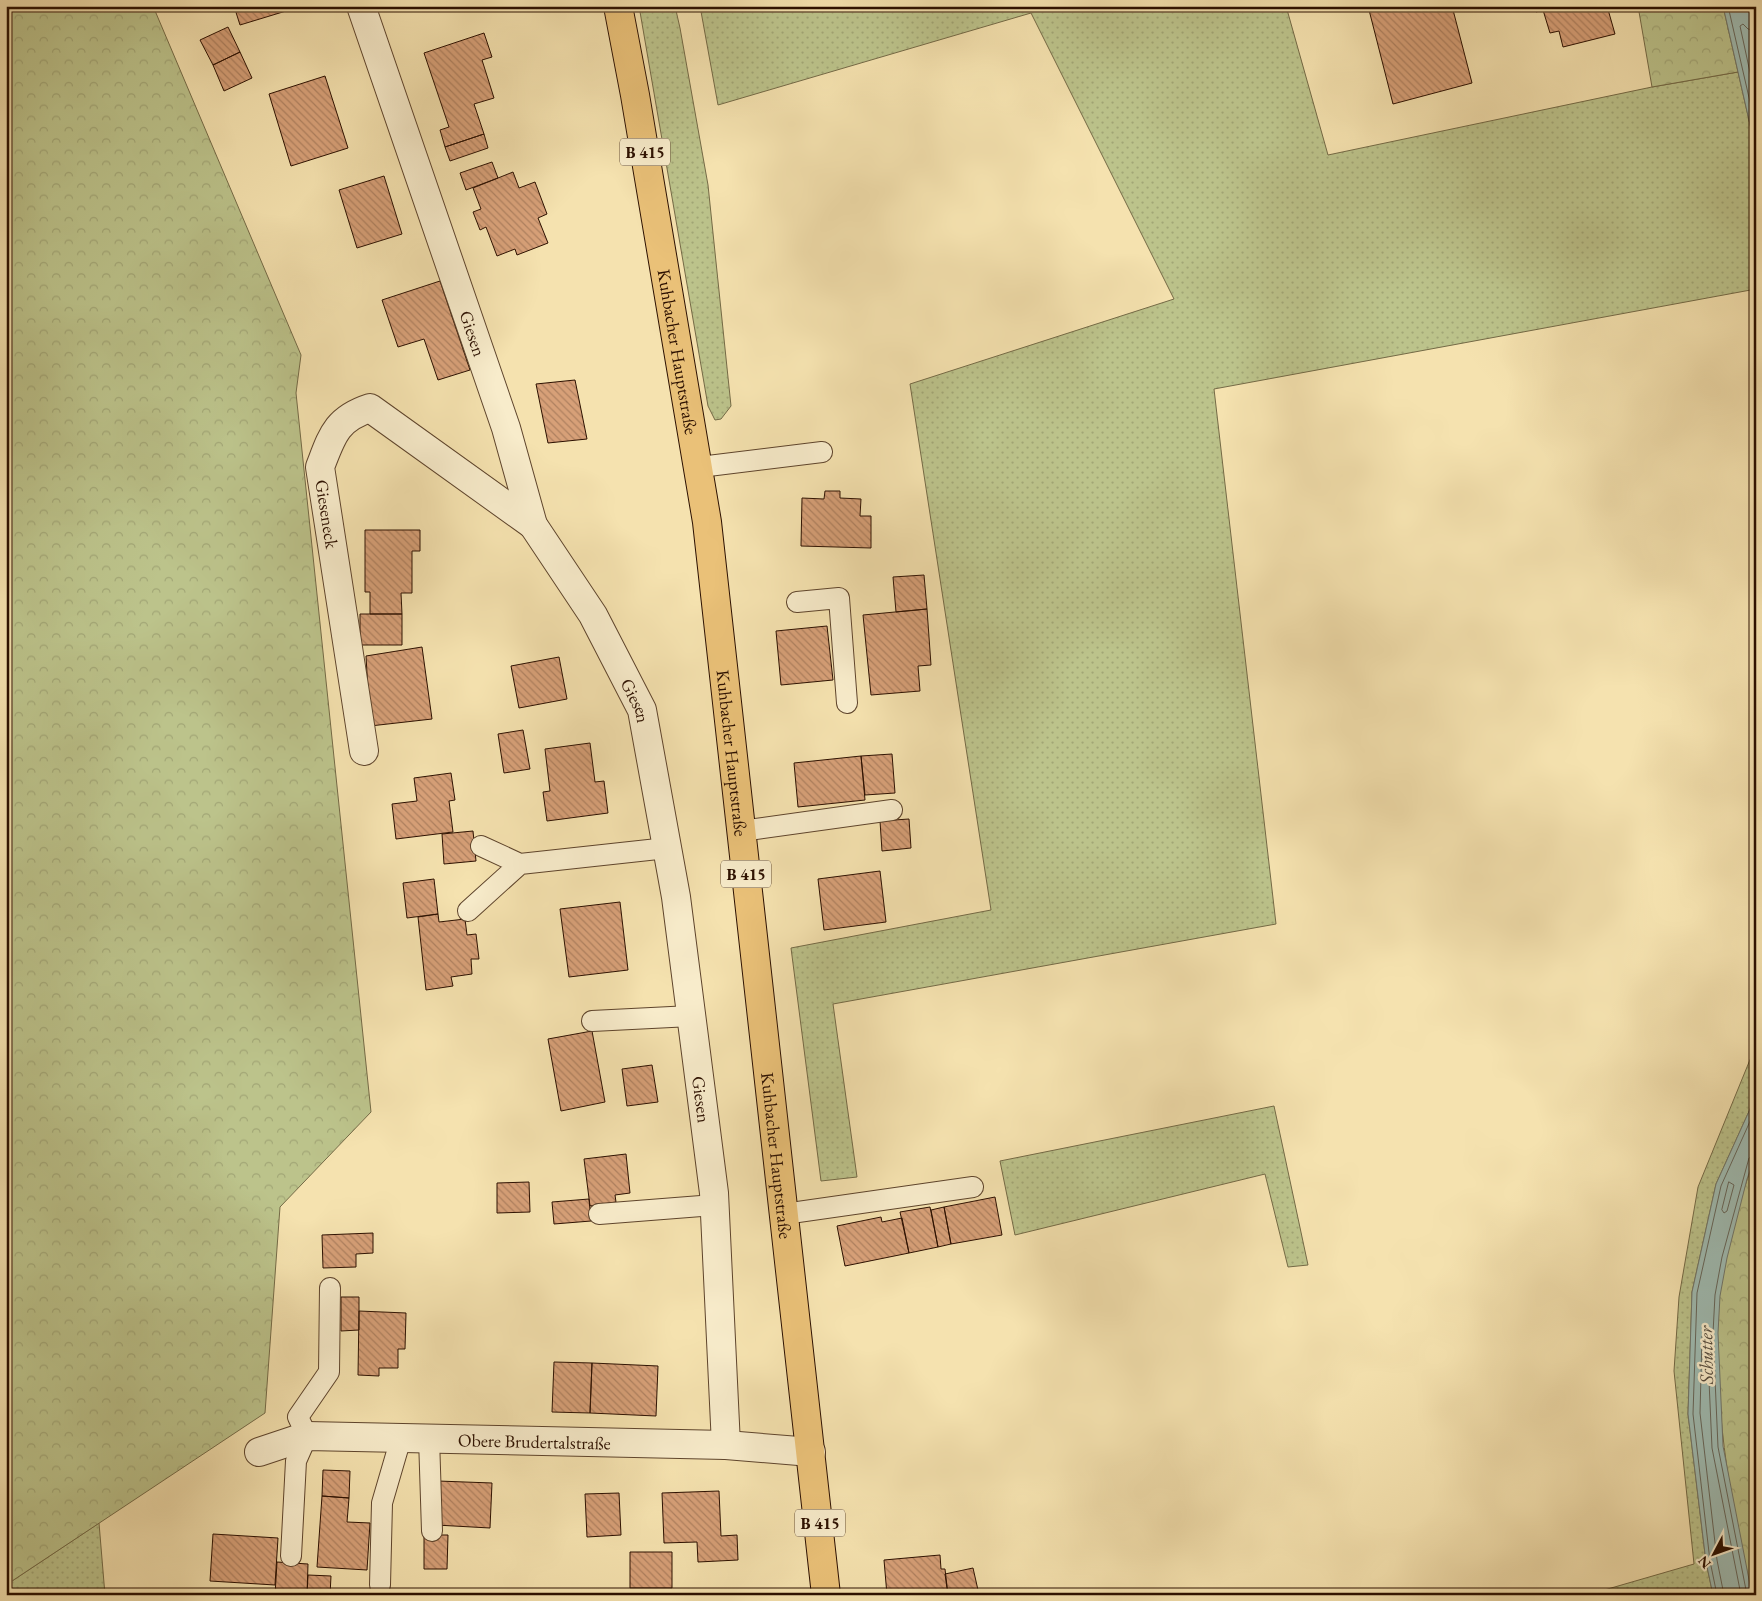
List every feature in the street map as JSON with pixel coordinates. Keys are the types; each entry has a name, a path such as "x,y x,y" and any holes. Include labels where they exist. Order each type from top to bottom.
{"main road":[{"name":"Kuhbacher Hauptstraße","path":"618,6 700,466 826,1595"}],"street":[{"name":"Giesen","path":"361,6 506,428 533,525 593,615 642,710 676,897 714,1205 726,1445"},
{"name":"Gieseneck","path":"364,751 320,467 335,430 352,414 370,408 533,525"},
{"name":"Obere Brudertalstraße","path":"259,1452 307,1436 726,1445 811,1452"}],"lane":[{"path":"700,466 822,452"},
{"path":"796,602 839,598 847,703"},
{"path":"741,831 892,810"},
{"path":"481,846 520,864 668,848"},
{"path":"468,911 520,864"},
{"path":"592,1021 692,1016"},
{"path":"784,1214 973,1187"},
{"path":"599,1214 714,1205"},
{"path":"291,1556 296,1461 307,1436 298,1416 329,1372 330,1288"},
{"path":"380,1585 382,1503 401,1438"},
{"path":"429,1438 432,1531"}],"green space":[{"path":"6,6 153,6 301,355 296,393 371,1112 280,1207 265,1413 6,1585"},
{"path":"639,6 675,6 680,28 708,185 731,406 721,419 715,420 708,406"},
{"path":"700,6 1286,6 1328,155 1652,87 1738,72 1756,151 1756,289 1214,389 1276,924 833,1004 857,1177 821,1181 791,948 991,910 910,384 1174,299 1031,13 718,105"},
{"path":"1638,6 1723,6 1738,72 1652,87"},
{"path":"1756,1045 1756,1096 1716,1184 1692,1292 1688,1414 1706,1562 1713,1595 1587,1595 1694,1564 1674,1371 1679,1297 1698,1187"},
{"path":"1274,1106 1308,1265 1288,1267 1265,1174 1015,1235 1000,1161"},
{"path":"1756,1154 1756,1595 1752,1595 1736,1522 1724,1448 1720,1410 1717,1335 1719,1297 1724,1262 1739,1206"},
{"path":"99,1523 105,1595 6,1595 6,1585"}],"water":[{"path":"1723,6 1750,6 1756,29 1756,151"},
{"name":"Schutter","path":"1756,1096 1756,1154 1747,1179 1727,1258 1720,1296 1718,1333 1723,1446 1752,1595 1713,1595 1706,1562 1688,1414 1692,1292 1716,1184"}],"building":[{"path":"234,6 284,6 286,11 240,25"},
{"path":"1368,6 1452,6 1472,83 1393,104"},
{"path":"1534,6 1607,6 1615,34 1563,47 1559,31 1550,33 1543,10 1536,12"},
{"path":"228,27 240,52 213,65 200,40"},
{"path":"484,33 492,57 482,60 494,98 474,104 484,134 445,147 440,130 449,127 424,53"},
{"path":"240,52 252,78 224,91 213,65"},
{"path":"325,76 348,148 291,166 269,94"},
{"path":"484,134 488,148 450,161 445,147"},
{"path":"492,162 498,178 466,190 460,173"},
{"path":"513,172 519,188 535,182 547,214 538,218 548,243 517,255 515,249 497,256 486,227 480,230 473,212 481,209 473,188"},
{"path":"384,176 402,234 357,248 339,190"},
{"path":"440,281 470,370 438,380 424,339 398,347 382,300"},
{"path":"575,380 587,439 548,443 536,384"},
{"path":"825,491 840,491 840,498 861,499 860,516 871,516 871,548 801,546 802,498 824,499"},
{"path":"365,530 420,530 420,551 412,551 412,593 401,593 402,614 370,614 370,592 365,592"},
{"path":"924,575 927,609 896,612 893,577"},
{"path":"927,609 931,665 918,666 920,691 871,695 863,615"},
{"path":"360,614 402,614 402,645 360,645"},
{"path":"827,626 833,680 781,685 776,631"},
{"path":"422,647 432,719 370,726 366,656"},
{"path":"559,657 567,699 519,708 511,666"},
{"path":"523,730 530,769 504,773 498,734"},
{"path":"590,743 595,782 604,781 608,813 547,821 543,792 550,791 545,749"},
{"path":"892,754 895,793 865,795 861,756"},
{"path":"861,756 865,800 798,807 794,763"},
{"path":"451,773 455,800 449,801 453,832 396,839 392,804 417,801 414,778"},
{"path":"909,819 911,848 882,851 880,821"},
{"path":"473,831 476,861 444,864 442,834"},
{"path":"880,871 886,922 824,930 818,879"},
{"path":"434,879 438,914 407,918 403,883"},
{"path":"620,902 628,970 569,977 560,909"},
{"path":"438,914 439,922 465,919 467,935 476,934 479,959 471,959 472,974 451,977 453,986 426,990 418,917"},
{"path":"592,1031 605,1102 561,1111 548,1039"},
{"path":"652,1065 658,1102 627,1106 622,1069"},
{"path":"626,1154 630,1193 615,1195 616,1202 590,1206 584,1159"},
{"path":"529,1182 530,1212 497,1213 497,1183"},
{"path":"995,1197 1002,1235 951,1244 944,1207"},
{"path":"589,1199 591,1221 554,1224 552,1202"},
{"path":"930,1207 938,1247 909,1253 900,1212"},
{"path":"944,1207 951,1244 938,1247 931,1210"},
{"path":"881,1217 882,1222 902,1218 909,1253 845,1266 837,1226"},
{"path":"373,1233 373,1253 356,1254 356,1267 323,1268 322,1235"},
{"path":"341,1297 359,1297 359,1330 341,1331"},
{"path":"359,1311 406,1313 405,1349 398,1349 398,1368 379,1368 379,1376 358,1375"},
{"path":"554,1362 592,1363 590,1413 552,1412"},
{"path":"592,1363 658,1366 656,1416 590,1413"},
{"path":"323,1470 350,1471 349,1498 322,1496"},
{"path":"438,1481 492,1483 490,1528 436,1525"},
{"path":"719,1491 721,1536 737,1535 738,1560 698,1562 697,1542 664,1543 662,1493"},
{"path":"619,1493 621,1535 587,1537 585,1494"},
{"path":"322,1496 349,1498 347,1522 370,1523 367,1570 317,1567"},
{"path":"213,1534 278,1538 275,1585 210,1581"},
{"path":"424,1535 448,1535 447,1569 424,1569"},
{"path":"630,1552 672,1552 672,1588 630,1588"},
{"path":"940,1555 941,1569 945,1569 948,1595 887,1595 884,1560"},
{"path":"277,1562 308,1564 307,1595 275,1595"},
{"path":"973,1568 978,1590 948,1595 945,1574"},
{"path":"308,1575 331,1576 330,1595 307,1595"}]}
